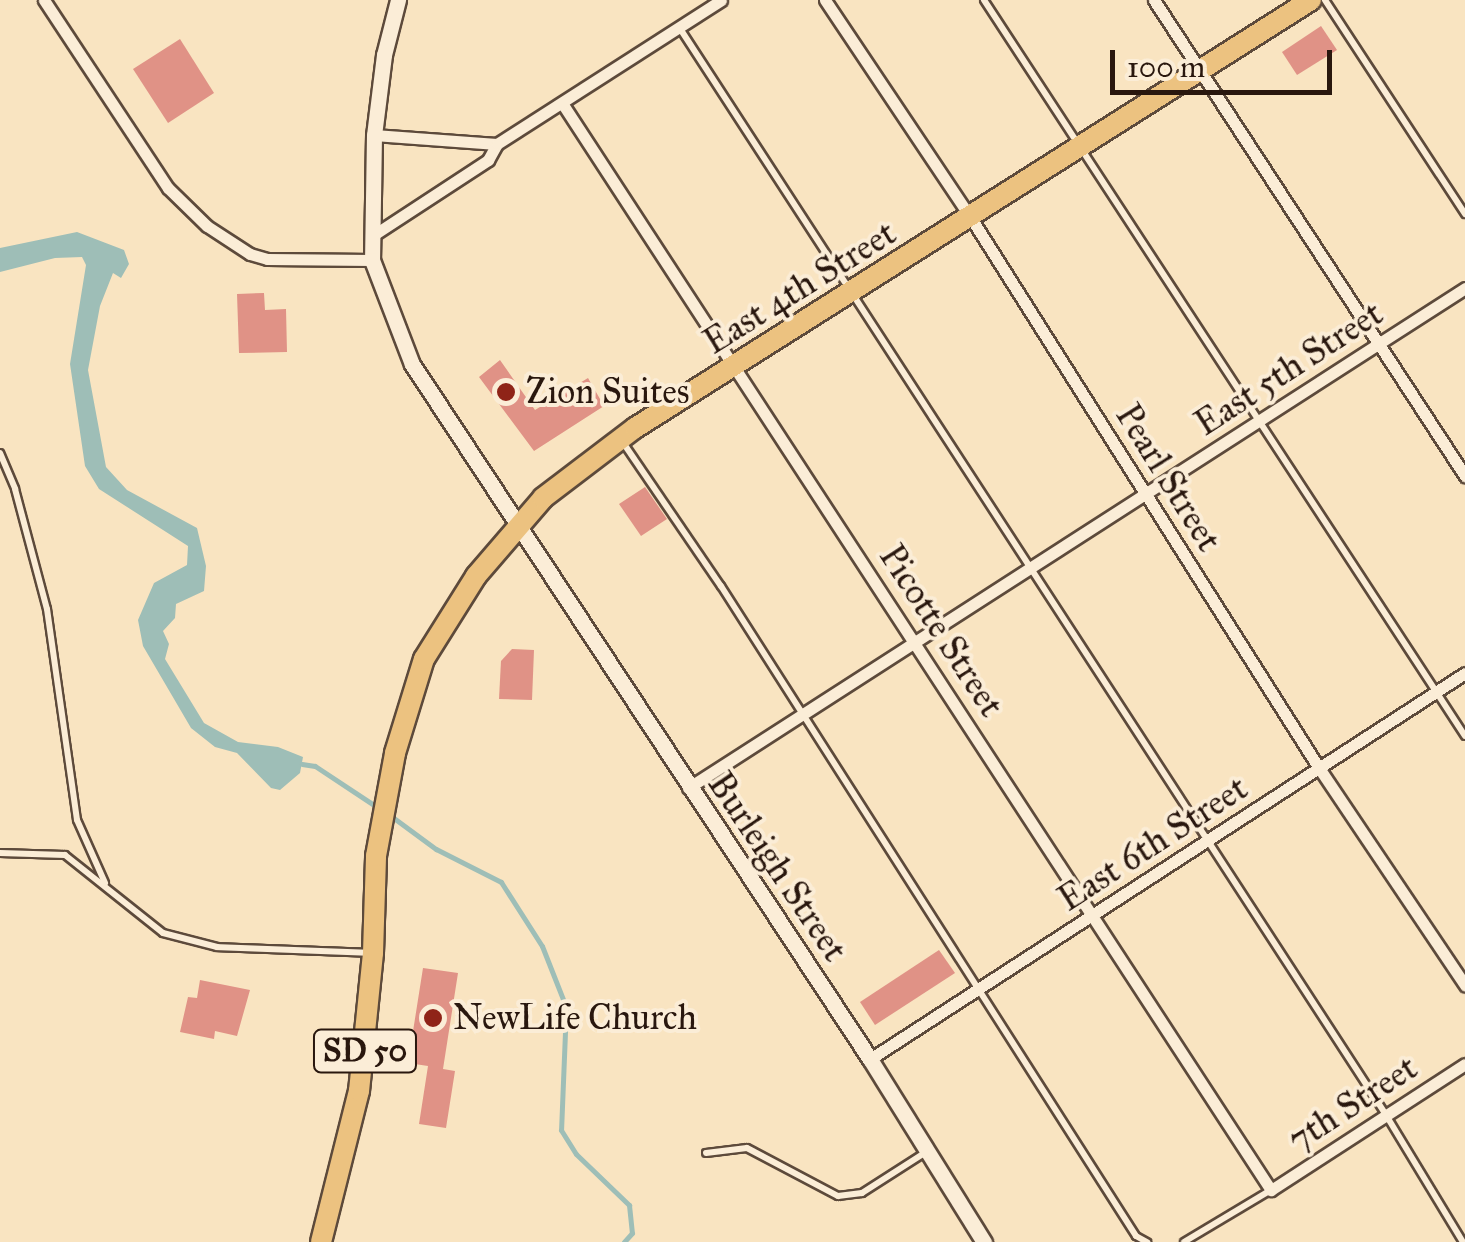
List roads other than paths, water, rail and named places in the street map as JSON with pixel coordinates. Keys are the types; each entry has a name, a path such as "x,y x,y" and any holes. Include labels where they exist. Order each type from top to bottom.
{"highway":[{"name":"East 4th Street","path":"321,1242 344,1167 359,1092 373,953 376,856 395,753 432,643 463,592 516,528 562,482 620,439 1311,0"}],"street":[{"path":"44,0 168,188 207,226 250,254 267,259 372,260 374,135 384,55 398,0"},
{"path":"372,236 488,160 497,144 722,0"},
{"name":"Pearl Street","path":"825,0 971,218 1319,768 1465,985"},
{"path":"1154,0 1465,476"},
{"name":"Picotte Street","path":"562,103 1271,1190"},
{"path":"374,135 497,144"},
{"name":"Burleigh Street","path":"372,260 412,364 516,528 870,1059 984,1242"},
{"name":"East 5th Street","path":"688,788 1465,288"},
{"name":"East 6th Street","path":"870,1059 1465,673"},
{"name":"7th Street","path":"1271,1190 1465,1064"}],"lane":[{"path":"984,0 1465,736"},
{"path":"1325,0 1465,214"},
{"path":"679,27 1386,1115 1463,1242"},
{"path":"620,439 980,988 1136,1236 1147,1242"},
{"path":"0,453 15,489 47,609 77,820 105,883"},
{"path":"0,853 65,855 105,883 163,933 217,947 373,953"},
{"path":"706,1153 747,1148 838,1196 862,1193 927,1151"},
{"path":"1184,1242 1271,1190"}],"water":[{"path":"77,232 124,250 129,264 121,278 113,273 100,306 88,370 106,467 127,490 197,528 206,566 204,591 176,604 175,618 163,631 169,644 165,659 204,723 238,742 278,747 303,757 300,773 280,790 271,788 237,753 215,747 191,728 143,646 138,620 154,583 187,565 188,546 99,489 85,466 70,364 86,265 82,257 55,258 0,272 0,248"}],"waterway":[{"path":"302,764 315,766 377,807"},
{"path":"391,816 436,849 501,882 542,946 566,1007 561,1130 576,1154 629,1205 632,1233 624,1242"}],"place":[{"name":"Zion Suites","path":"506,392"},
{"name":"NewLife Church","path":"433,1018"}]}
